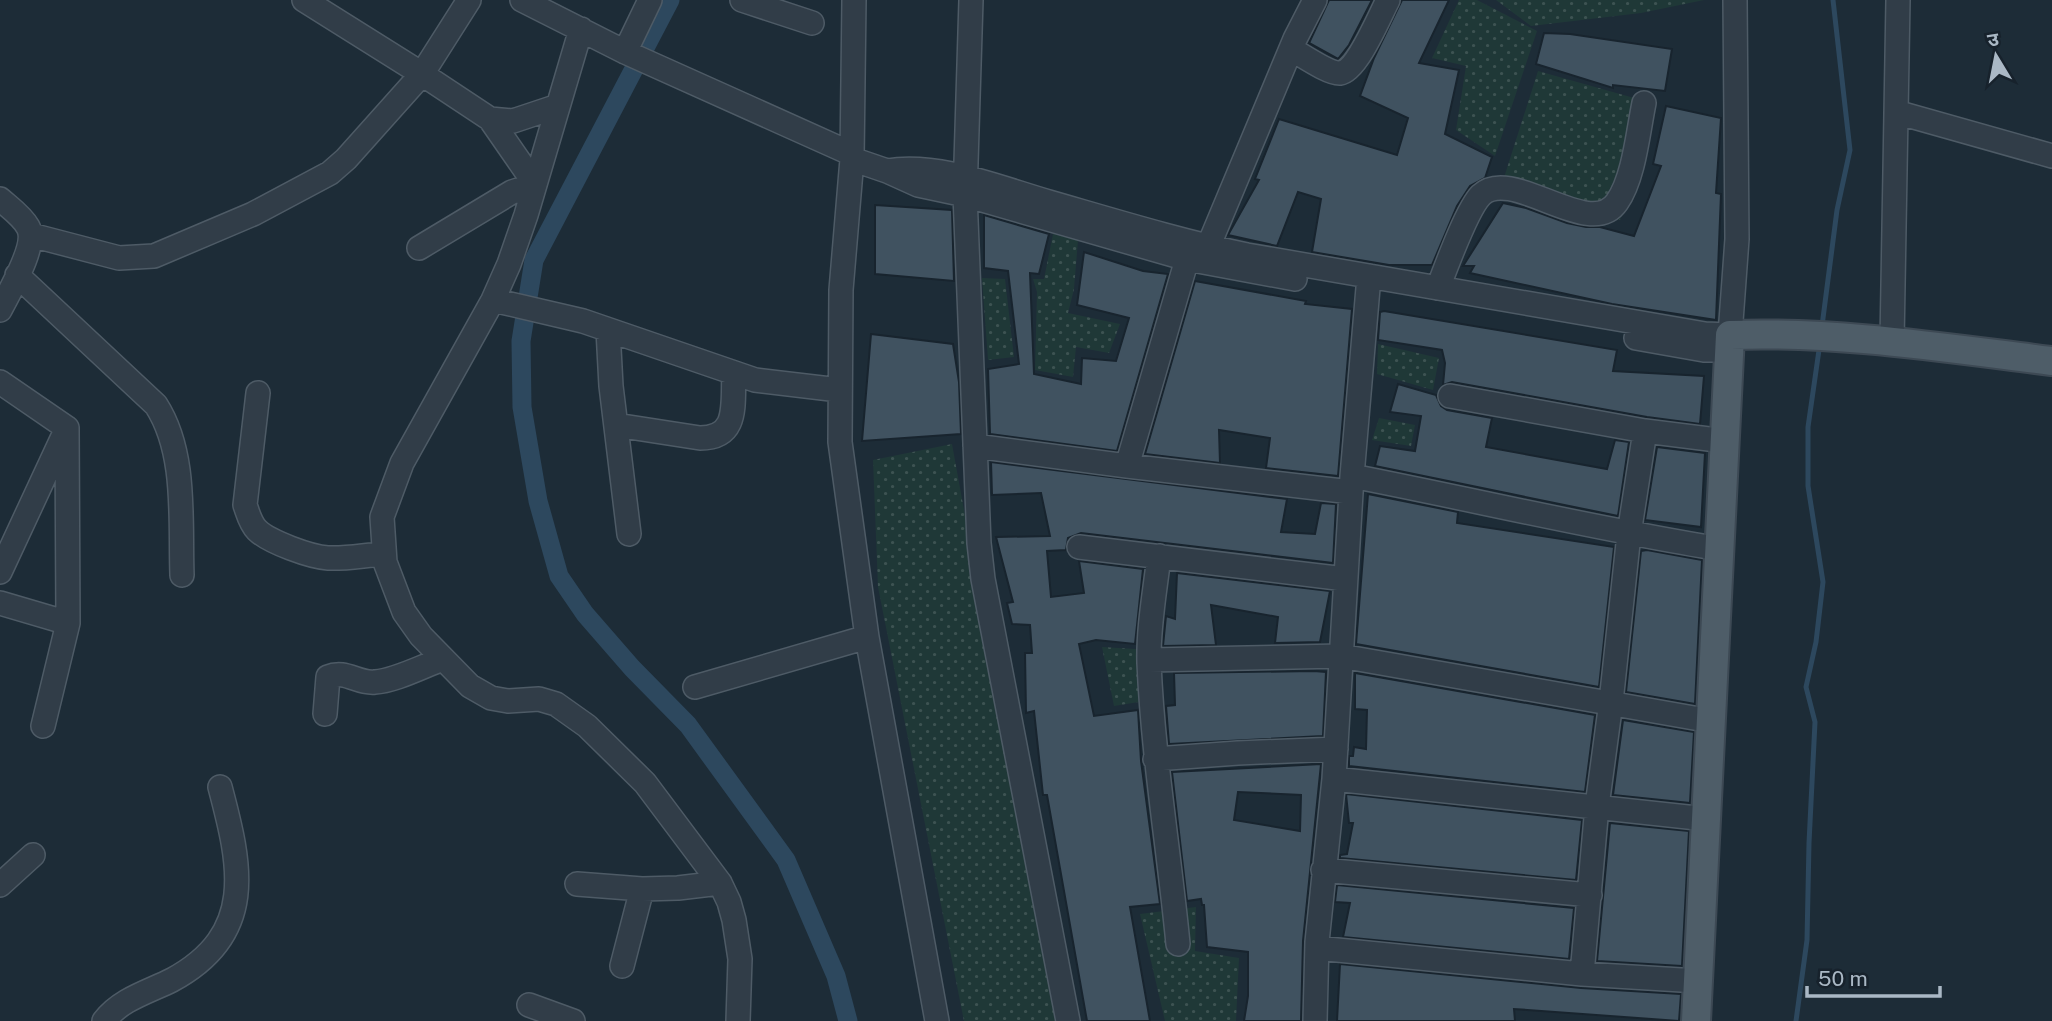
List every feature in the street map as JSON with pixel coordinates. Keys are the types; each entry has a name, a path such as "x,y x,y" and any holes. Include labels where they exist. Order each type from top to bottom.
{"main road":[{"path":"1696,1021 1730,343 1776,342 1846,347 2052,380"},
{"path":"1846,347 1892,342 2052,361"}],"street":[{"path":"304,0 490,119 534,189"},
{"path":"31,235 119,258 154,256 253,214 330,173 346,159 422,74 469,0"},
{"path":"522,0 625,52 887,171 912,169 1199,256 1368,283 1704,350 1730,343"},
{"path":"625,52 650,0"},
{"path":"742,0 812,23"},
{"path":"854,0 852,157 842,265 839,390 845,481 867,637 937,1021"},
{"path":"971,0 966,186 979,543 983,579 1068,1021"},
{"path":"1127,466 1199,256 1315,0"},
{"path":"1291,49 1331,71 1345,71 1359,55 1388,0"},
{"path":"1730,343 1737,239 1735,0"},
{"path":"1892,342 1898,0"},
{"path":"581,29 509,264 513,304 402,463 382,517 384,554 388,574 404,611 421,636 470,685 491,698 508,701 539,699 556,704 587,726 645,783 720,883 734,920 740,959 738,1021"},
{"path":"1438,288 1455,245 1482,193 1499,188 1516,191 1586,214 1604,213 1612,208 1625,187 1644,103"},
{"path":"490,119 513,121 558,106"},
{"path":"1896,112 2052,156"},
{"path":"419,248 512,191 534,189"},
{"path":"0,199 28,226 31,235 29,246 0,310"},
{"path":"17,275 156,405 163,415 170,435 178,477 182,575"},
{"path":"1368,283 1438,288 1706,334 1730,343"},
{"path":"1315,1021 1317,948 1334,779 1345,579 1368,283"},
{"path":"513,304 583,321 755,380 839,390"},
{"path":"608,330 629,534"},
{"path":"616,425 713,438 729,428 734,373"},
{"path":"0,382 67,428"},
{"path":"258,393 245,505 250,521 257,531 316,556 328,558 384,554"},
{"path":"1450,397 1645,431 1725,441"},
{"path":"0,572 67,428"},
{"path":"43,726 68,623 67,428"},
{"path":"1583,974 1597,806 1629,534 1645,431"},
{"path":"975,446 1127,466 1352,484 1468,499 1629,534 1720,549"},
{"path":"1079,547 1345,579"},
{"path":"1158,556 1149,660 1155,759 1171,866 1178,944"},
{"path":"0,603 68,623"},
{"path":"695,687 867,637"},
{"path":"1149,660 1341,656 1711,721"},
{"path":"325,714 328,677 344,674 366,682 377,682 443,659"},
{"path":"1155,759 1336,750"},
{"path":"1334,779 1706,819"},
{"path":"104,1021 123,1003 198,964 217,943 227,924 237,893 237,877 235,844 219,787"},
{"path":"0,886 33,855"},
{"path":"1323,870 1590,895"},
{"path":"577,884 642,890 720,883"},
{"path":"622,966 642,890"},
{"path":"1317,948 1583,974 1698,981"},
{"path":"529,1005 573,1021"}],"green space":[{"path":"1459,0 1477,0 1537,31 1495,156 1456,130 1466,66 1432,58"},
{"path":"1496,0 1704,0 1641,13 1531,26"},
{"path":"1538,71 1652,103 1620,220 1501,187"},
{"path":"1053,234 1078,240 1074,289 1068,313 1120,324 1109,353 1076,347 1073,377 1035,370 1037,292 1033,279 1044,279"},
{"path":"982,278 1005,279 1014,357 988,360"},
{"path":"1378,344 1439,358 1433,390 1377,374"},
{"path":"1379,418 1415,425 1411,446 1372,440"},
{"path":"952,444 1057,1021 964,1021 878,587 873,460"},
{"path":"1102,647 1152,650 1157,699 1114,706"},
{"path":"1196,907 1195,951 1239,958 1236,1021 1165,1021 1140,914"}],"building":[{"path":"1329,0 1372,0 1349,45 1338,59 1309,43"},
{"path":"1402,0 1449,0 1419,63 1459,70 1445,134 1492,157 1485,178 1470,186 1457,206 1432,265 1389,265 1312,252 1321,199 1298,192 1277,246 1228,235 1259,180 1255,179 1279,119 1397,155 1408,118 1360,96 1374,58"},
{"path":"1544,33 1570,34 1672,49 1665,91 1613,85 1613,88 1536,64"},
{"path":"1666,106 1721,118 1716,193 1721,194 1716,320 1612,304 1470,273 1474,266 1463,266 1503,203 1567,223 1600,227 1634,236 1661,166 1653,164"},
{"path":"875,205 952,210 954,281 875,274"},
{"path":"984,215 1049,234 1039,274 1030,273 1034,374 1081,384 1082,358 1116,361 1129,318 1077,305 1084,252 1143,271 1168,274 1117,451 990,434 988,369 1019,364 1008,271 984,268"},
{"path":"1195,281 1306,301 1305,304 1352,309 1338,476 1266,468 1270,438 1219,430 1220,463 1145,454"},
{"path":"1380,312 1617,350 1613,371 1704,376 1700,424 1452,382 1443,385 1445,363 1442,350 1378,340"},
{"path":"871,334 953,344 959,382 961,434 862,441"},
{"path":"1398,384 1436,395 1441,406 1447,410 1492,418 1486,447 1607,469 1615,440 1629,442 1618,516 1375,466 1380,446 1415,451 1421,416 1390,412"},
{"path":"1657,447 1705,453 1701,527 1645,520"},
{"path":"991,462 1287,499 1281,532 1315,534 1321,503 1336,504 1333,563 1081,533 1068,538 1066,550 1047,551 1051,597 1084,593 1079,561 1143,569 1135,644 1096,640 1079,644 1094,716 1138,710 1141,761 1160,904 1130,907 1150,1021 1087,1021 1047,795 1043,795 1034,711 1026,713 1025,653 1032,653 1030,625 1012,624 1007,603 1013,602 996,537 1050,536 1041,493 992,495"},
{"path":"1368,494 1458,512 1457,523 1614,547 1599,687 1356,644"},
{"path":"1641,551 1702,560 1695,704 1626,692"},
{"path":"1177,573 1330,591 1320,642 1275,643 1278,617 1211,605 1216,645 1163,646 1166,616 1175,619"},
{"path":"1326,672 1323,736 1169,744 1166,706 1175,705 1174,673"},
{"path":"1355,673 1595,715 1585,792 1349,766 1349,756 1353,756 1354,747 1366,749 1367,710 1355,709"},
{"path":"1623,720 1694,732 1690,803 1613,795"},
{"path":"1321,764 1303,941 1301,1021 1244,1021 1248,996 1248,952 1207,947 1204,905 1201,899 1187,901 1172,772","holes":["1238,792 1301,795 1300,831 1234,820"]},
{"path":"1346,794 1582,820 1576,880 1340,858 1340,855 1347,854 1353,823 1349,823"},
{"path":"1610,823 1689,831 1682,966 1597,961"},
{"path":"1337,885 1574,908 1569,959 1343,937 1350,903 1335,902"},
{"path":"1340,964 1581,988 1681,994 1679,1021 1514,1009 1515,1021 1337,1021"}],"waterway":[{"path":"670,0 534,260 521,341 522,407 538,501 559,576 585,614 632,668 688,725 786,860 836,976 848,1021"},
{"path":"1822,326 1837,210 1850,150 1833,0"},
{"path":"1796,1021 1807,940 1815,722 1806,687 1816,642 1823,582 1808,486 1808,427 1820,343"}]}
